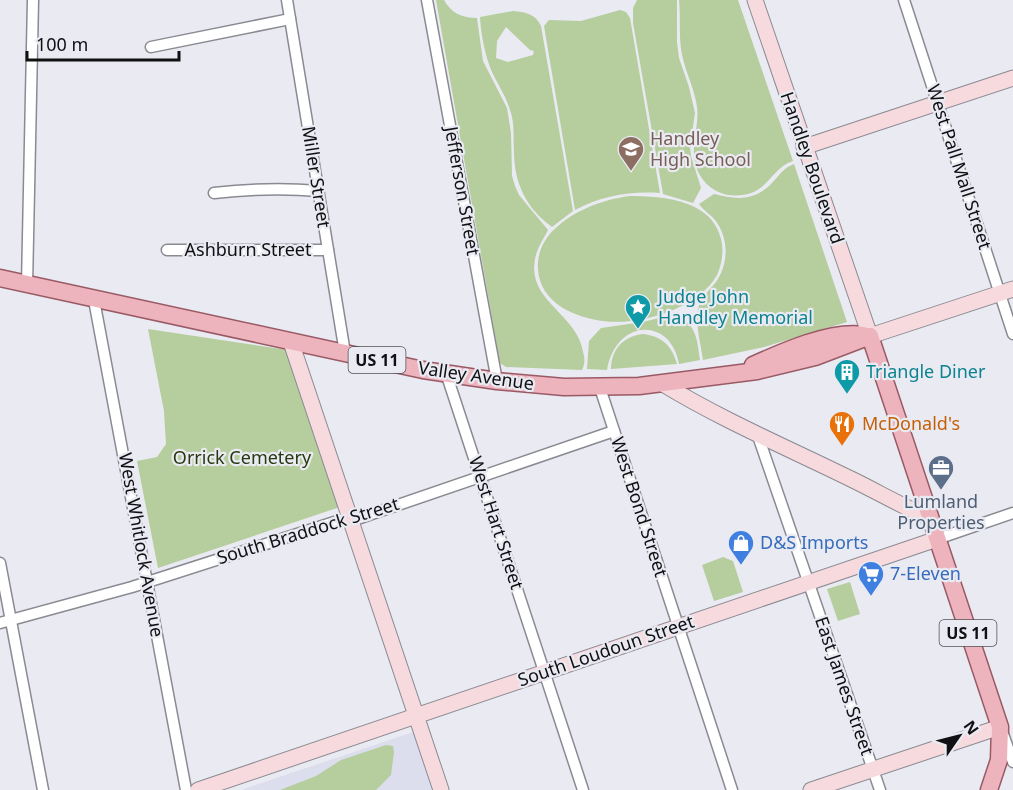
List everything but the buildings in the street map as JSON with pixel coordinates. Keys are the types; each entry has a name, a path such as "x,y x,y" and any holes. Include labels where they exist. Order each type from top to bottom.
{"main road":[{"name":"Valley Avenue","path":"0,278 446,374 497,381 600,388 663,384"},
{"name":"US 11","path":"663,384 767,369 834,350 870,336 937,539 1006,725"},
{"path":"989,790 999,760 1006,725"}],"street":[{"path":"27,285 33,0"},
{"name":"Miller Street","path":"287,0 345,353"},
{"name":"Jefferson Street","path":"427,0 497,381"},
{"name":"Handley Boulevard","path":"755,0 870,336"},
{"name":"West Pall Mall Street","path":"904,0 938,103 1006,291 1013,334"},
{"path":"151,47 290,19"},
{"path":"804,147 1013,78"},
{"path":"214,193 245,189 319,191"},
{"name":"Ashburn Street","path":"167,250 328,250"},
{"path":"870,336 1006,291"},
{"name":"West Whitlock Avenue","path":"94,300 186,790"},
{"path":"291,342 441,790"},
{"name":"West Hart Street","path":"446,374 584,790"},
{"path":"663,384 758,436 930,518"},
{"name":"West Bond Street","path":"600,388 732,790"},
{"name":"South Braddock Street","path":"5,622 148,582 350,517 360,518 614,431"},
{"name":"East James Street","path":"758,436 880,790"},
{"name":"South Loudoun Street","path":"198,790 1013,513"},
{"path":"0,562 5,622 43,790"},
{"path":"811,790 1006,725 1013,762"}],"shaded area":[{"path":"413,732 432,790 241,790"}],"green space":[{"path":"436,0 444,0 458,14 477,18 483,61 507,108 511,133 512,176 515,186 519,195 548,230 535,259 538,286 572,327 579,339 584,354 582,370 506,367 500,363"},
{"path":"637,0 677,0 679,58 695,113 690,147 691,156 701,188 693,203 663,194 633,23 633,8"},
{"path":"679,0 738,0 793,161 786,164 764,185 751,193 732,195 722,193 706,184 697,168 694,148 697,107 681,52"},
{"path":"620,10 626,12 630,18 660,193 616,195 575,210 544,26 549,20 581,21"},
{"path":"517,11 533,16 541,26 573,211 552,227 535,212 519,184 516,174 512,115 487,59 480,17","holes":["506,27 530,50 534,51 533,55 508,62 496,58 497,41"]},
{"path":"794,164 847,322 764,347 703,360 698,328 698,309 720,275 726,251 720,227 699,204 714,194 738,198 752,196 766,189 784,170"},
{"path":"630,196 671,199 697,208 708,216 716,226 722,244 722,257 717,275 708,287 682,306 650,318 633,321 603,321 570,312 552,299 540,281 538,260 546,239 566,220 586,208"},
{"path":"671,315 686,321 694,331 700,360 679,364 674,349 666,338 655,332 643,330 632,333 621,341 612,353 607,370 587,369 589,341 601,328"},
{"name":"Orrick Cemetery","path":"148,329 288,350 340,507 158,568 137,461 157,457 166,444 164,411"},
{"path":"636,335 656,337 665,343 677,364 611,369 613,355 620,345"},
{"path":"723,557 733,561 743,592 714,601 702,565"},
{"path":"850,582 860,614 838,621 827,589"},
{"path":"386,745 393,746 394,752 391,775 376,790 280,790 316,776 341,760"}],"place":[{"name":"Handley High School","path":"631,172"},
{"name":"Judge John Handley Memorial","path":"638,330"},
{"name":"Triangle Diner","path":"847,395"},
{"name":"McDonald's","path":"842,447"},
{"name":"Lumland Properties","path":"941,491"},
{"name":"D&S Imports","path":"741,566"},
{"name":"7-Eleven","path":"871,597"}]}
